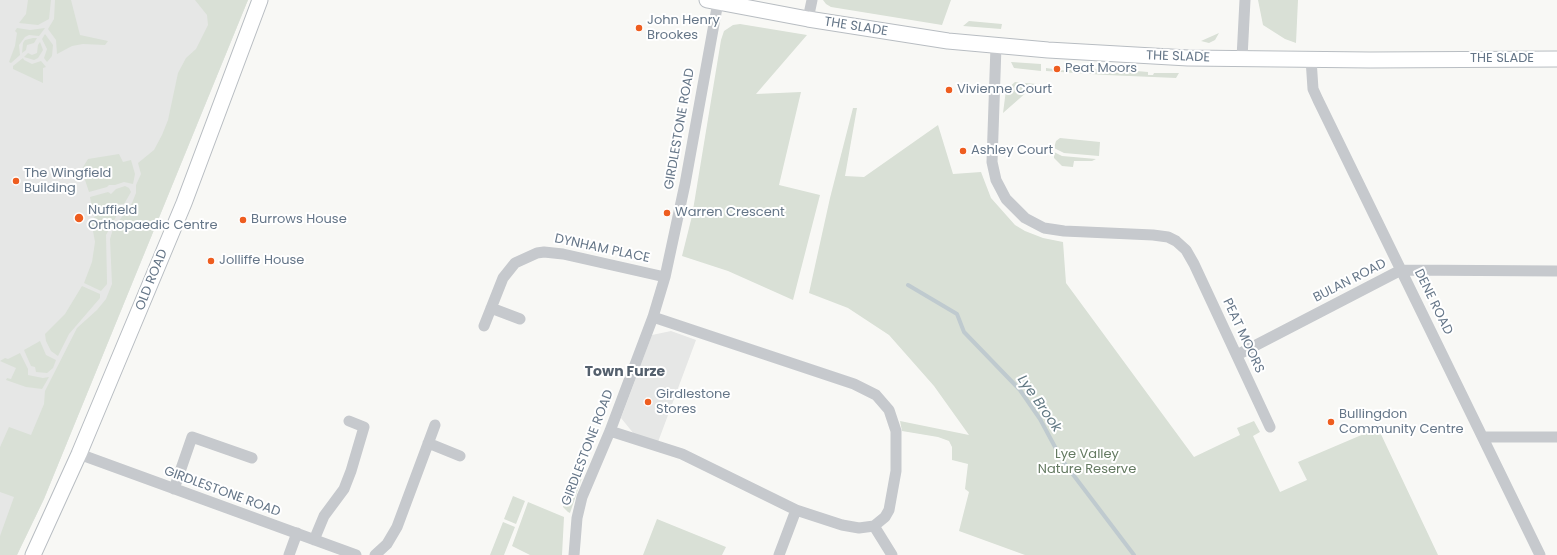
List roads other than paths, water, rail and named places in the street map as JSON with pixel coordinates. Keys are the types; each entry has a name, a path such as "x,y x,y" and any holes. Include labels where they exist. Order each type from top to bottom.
{"main road":[{"name":"OLD ROAD","path":"34,555 79,454 184,203 260,0"},
{"name":"THE SLADE","path":"713,1 808,19 940,40 996,46 1157,56 1242,58 1557,59"}],"street":[{"path":"808,19 812,0"},
{"path":"1242,58 1245,0"},
{"name":"GIRDLESTONE ROAD","path":"574,555 577,518 582,497 610,431 653,317 665,277 685,184 713,1"},
{"name":"PEAT MOORS","path":"996,46 992,162 996,180 1006,199 1025,218 1044,228 1064,231 1153,235 1168,237 1176,241 1186,250 1194,264 1270,427"},
{"name":"DENE ROAD","path":"1311,59 1313,89 1318,100 1484,437 1540,555"},
{"name":"DYNHAM PLACE","path":"484,326 499,284 506,272 519,261 537,253 544,252 563,254 665,277"},
{"name":"BULAN ROAD","path":"1237,355 1401,270 1557,272"},
{"path":"491,308 520,319"},
{"path":"610,431 699,461 796,510 842,525 859,528 874,526 885,517 889,510 896,470 896,431 894,421 883,401 870,390 859,385 653,317"},
{"path":"314,540 324,516 344,489 364,427 349,421"},
{"path":"375,555 387,544 397,527 435,425"},
{"path":"174,489 192,437 252,458"},
{"path":"1484,437 1557,437"},
{"path":"428,443 460,456"},
{"name":"GIRDLESTONE ROAD","path":"79,454 356,555"},
{"path":"779,555 796,510"},
{"path":"874,526 892,555"},
{"path":"289,555 298,533"}],"waterway":[{"name":"Lye Brook","path":"908,285 957,314 964,332 1020,390 1040,419 1062,460 1134,555"}],"place":[{"name":"John Henry Brookes","path":"639,28"},
{"name":"Peat Moors","path":"1057,69"},
{"name":"Vivienne Court","path":"949,90"},
{"name":"Ashley Court","path":"963,151"},
{"name":"The Wingfield Building","path":"16,181"},
{"name":"Warren Crescent","path":"667,213"},
{"name":"Nuffield Orthopaedic Centre","path":"79,218"},
{"name":"Burrows House","path":"243,220"},
{"name":"Jolliffe House","path":"211,261"},
{"name":"Girdlestone Stores","path":"648,402"},
{"name":"Bullingdon Community Centre","path":"1331,422"}],"district":[{"name":"Town Furze","path":"625,372"}],"park label":[{"name":"Lye Valley Nature Reserve","path":"1087,462"}]}
